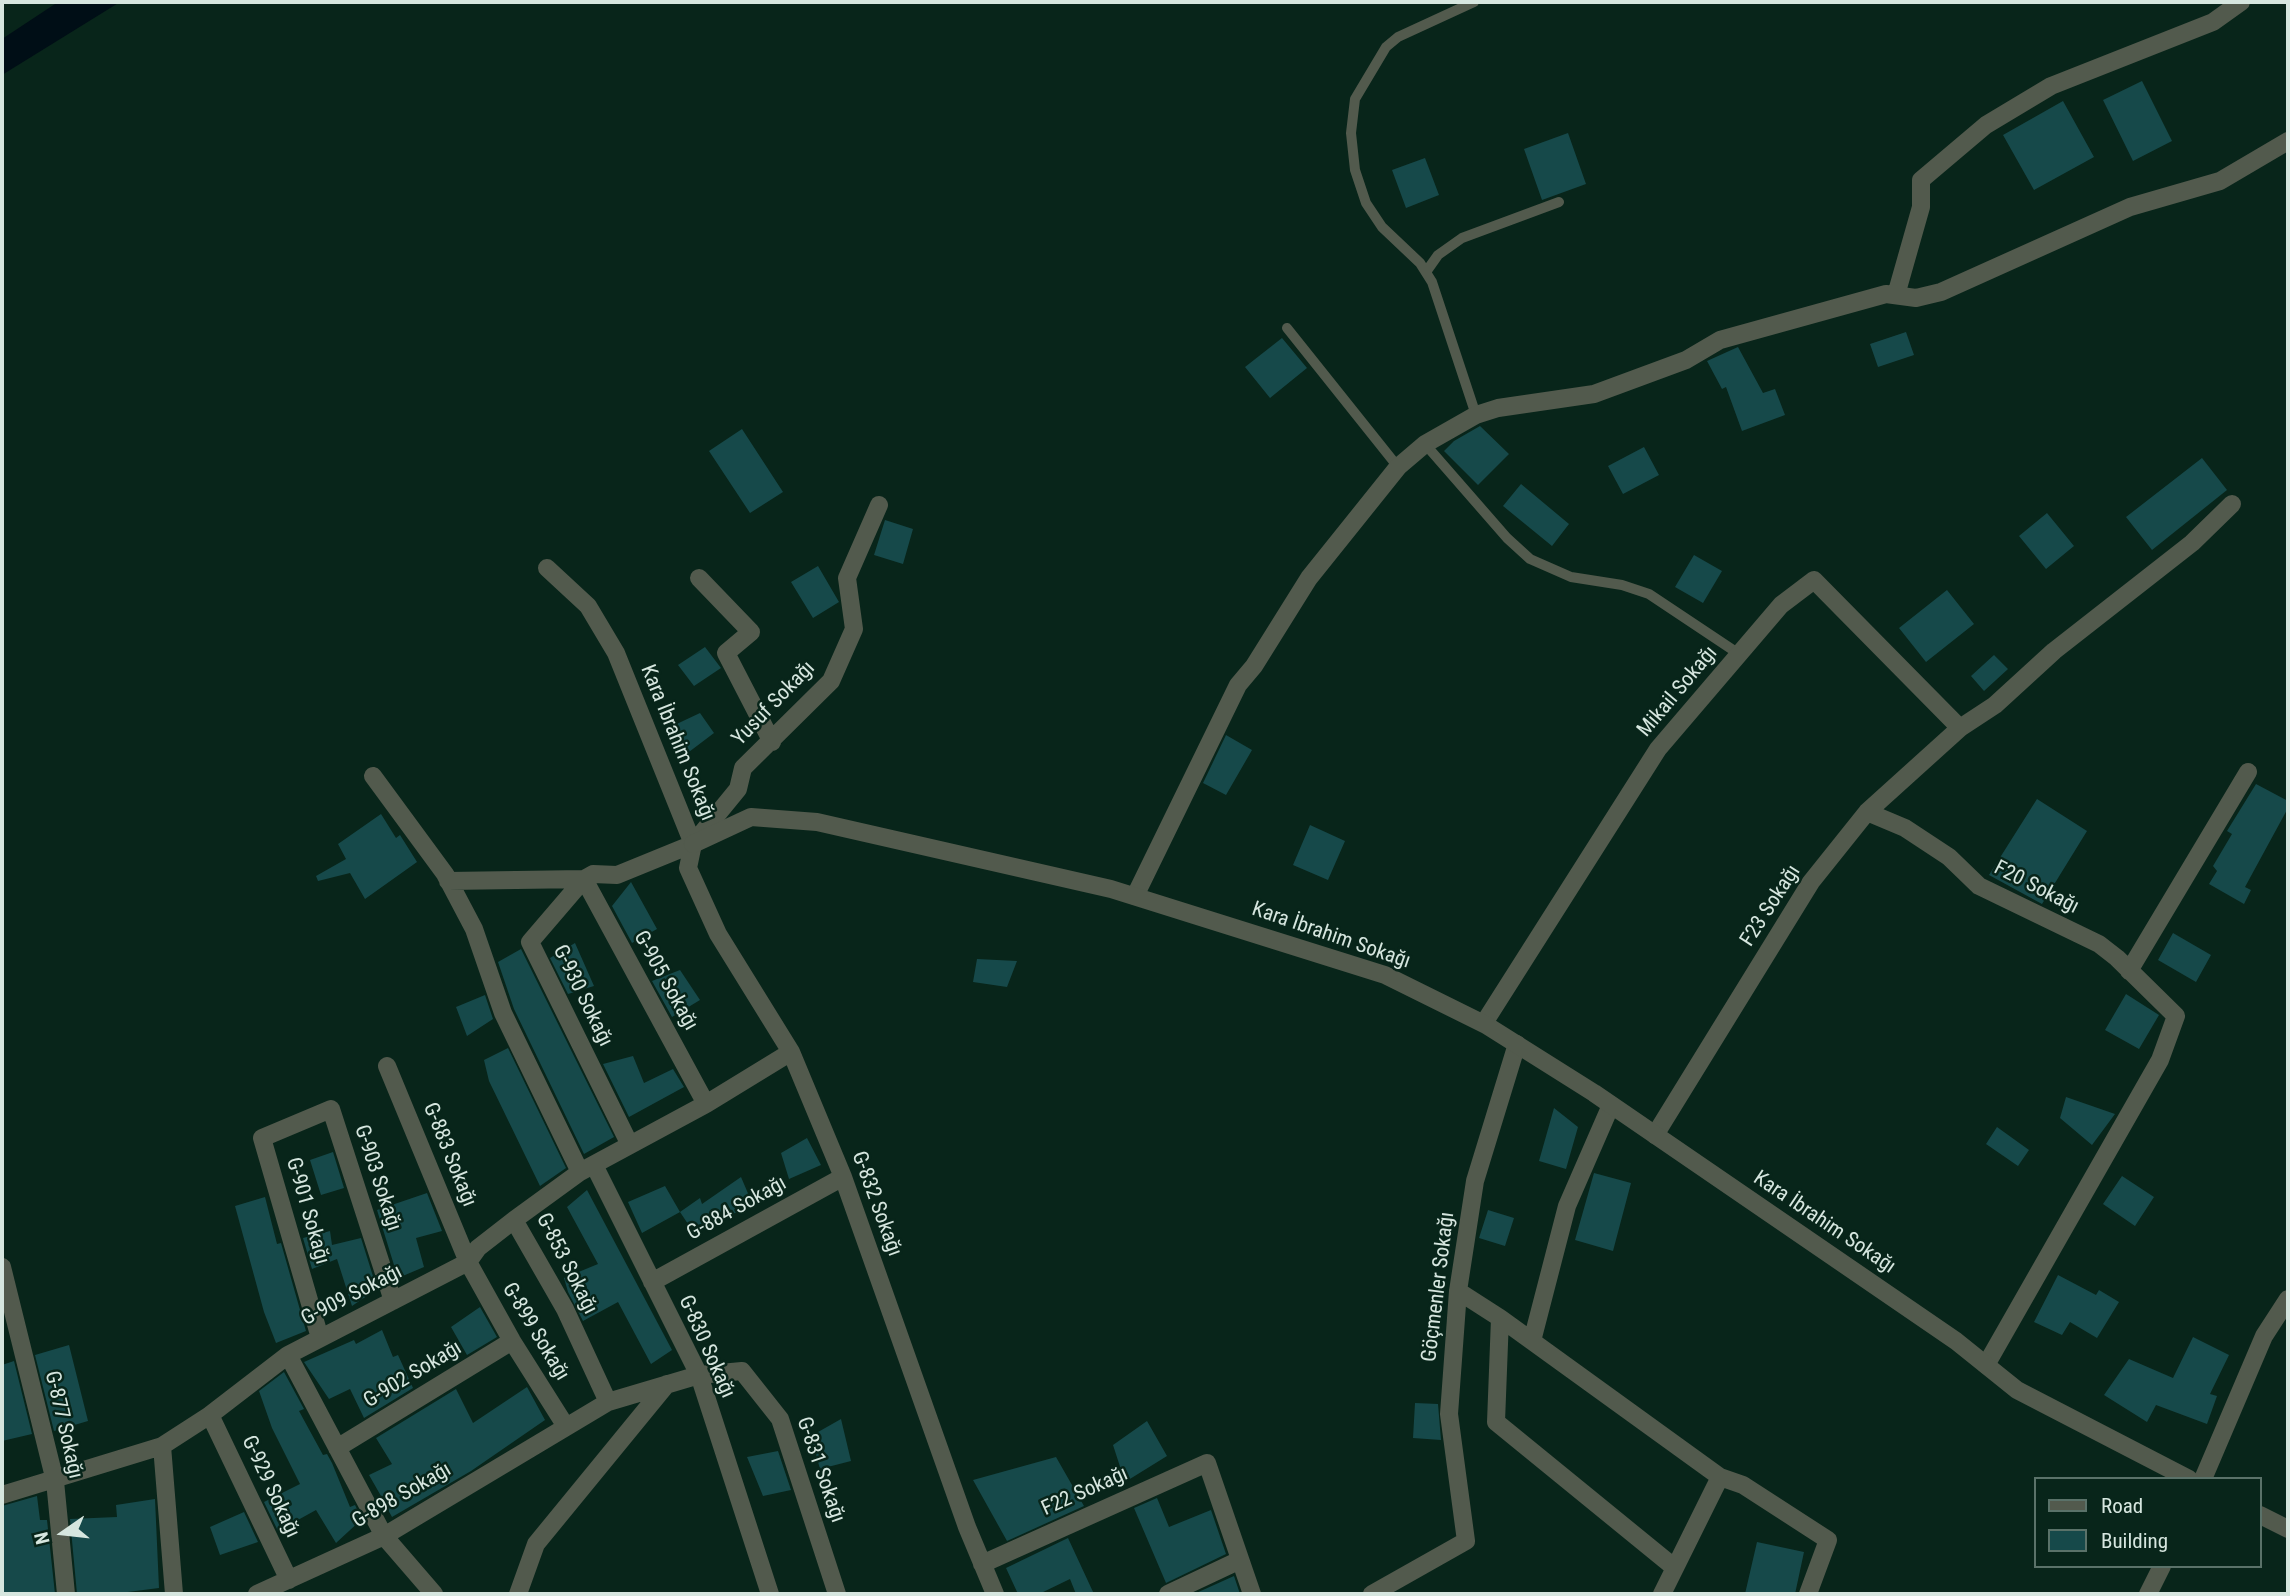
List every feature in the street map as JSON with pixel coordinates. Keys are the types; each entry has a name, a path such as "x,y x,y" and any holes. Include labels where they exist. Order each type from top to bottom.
{"street":[{"path":"1896,295 1921,207 1921,180 1986,125 2051,86 2213,22 2241,2"},
{"path":"1135,896 1238,685 1254,666 1309,578 1398,467 1425,444 1476,415 1498,408 1594,394 1686,360 1720,340 1886,294 1916,298 1941,292 2130,207 2220,181 2288,141"},
{"path":"1959,728 1995,705 2054,651 2192,543 2232,504"},
{"name":"Yusuf Sokağı","path":"693,844 738,789 744,768 772,743 831,681 855,629 847,578 879,505"},
{"name":"Kara İbrahim Sokağı","path":"547,568 588,606 616,653 693,844 751,817 817,822 1135,896 1385,975 1484,1023 1611,1105 1986,1365 2017,1390 2185,1477"},
{"path":"699,578 751,632 726,653 772,743"},
{"name":"Mikail Sokağı","path":"1484,1023 1658,749 1781,605 1814,580 1959,728"},
{"name":"F23 Sokağı","path":"1656,1135 1811,882 1867,812 1959,728"},
{"path":"2129,971 2248,772"},
{"name":"G-830 Sokağı","path":"373,776 448,881 474,929 503,1013 587,1169 652,1282 699,1375 770,1594"},
{"name":"F20 Sokağı","path":"1867,812 1905,828 1949,857 1979,886 2099,944 2176,1016 2160,1060 1986,1365"},
{"path":"448,881 584,879 593,874 617,875 693,844"},
{"name":"G-832 Sokağı","path":"693,844 688,868 702,903 791,1052 843,1177 995,1594"},
{"name":"G-905 Sokağı","path":"584,879 706,1104"},
{"name":"G-930 Sokağı","path":"584,879 530,942 630,1145"},
{"name":"Göçmenler Sokağı","path":"1372,1594 1466,1541 1449,1414 1458,1291 1475,1181 1517,1044"},
{"path":"587,1169 706,1104 791,1052"},
{"name":"G-883 Sokağı","path":"387,1066 468,1262"},
{"path":"1532,1341 1567,1206 1611,1105"},
{"name":"G-903 Sokağı","path":"262,1138 331,1109 393,1301"},
{"name":"G-901 Sokağı","path":"262,1138 320,1338"},
{"name":"G-853 Sokağı","path":"587,1169 514,1220 565,1308 608,1402"},
{"name":"G-884 Sokağı","path":"652,1282 843,1177"},
{"name":"G-909 Sokağı","path":"2,1495 55,1481 162,1446 210,1415 288,1355 468,1262 478,1248 514,1220"},
{"name":"G-899 Sokağı","path":"468,1262 512,1341 565,1425"},
{"name":"G-877 Sokağı","path":"2,1268 55,1481 66,1594"},
{"path":"1458,1291 1500,1318 1720,1477 1743,1485 1828,1540 1808,1594"},
{"path":"2204,1477 2264,1336 2288,1299"},
{"path":"1500,1318 1496,1422 1675,1568"},
{"name":"G-902 Sokağı","path":"337,1448 512,1341"},
{"path":"288,1355 384,1536 434,1594"},
{"name":"G-831 Sokağı","path":"699,1375 742,1371 780,1419 837,1594"},
{"name":"G-898 Sokağı","path":"257,1594 384,1536 565,1425 608,1402 699,1375"},
{"path":"518,1594 536,1544 667,1384"},
{"name":"G-929 Sokağı","path":"210,1415 289,1580"},
{"path":"162,1446 174,1594"},
{"name":"F22 Sokağı","path":"982,1564 1207,1462 1240,1560"},
{"path":"1662,1594 1720,1477"},
{"path":"2262,1515 2288,1529"},
{"path":"1168,1594 1240,1560 1252,1594"},
{"path":"2148,1594 2161,1568"}],"lane":[{"path":"1474,2 1398,37 1386,47 1356,99 1352,116 1351,151 1366,203 1382,227 1426,272 1476,415"},
{"path":"1426,272 1438,255 1462,238 1559,202"},
{"path":"1287,328 1398,467"},
{"path":"1425,444 1507,538 1530,559 1571,577 1622,585 1649,594 1739,654"}],"shaded area":[{"path":"58,2 120,2 2,75 2,39"}],"building":[{"path":"2142,81 2172,141 2133,161 2103,100"},
{"path":"2063,101 2094,157 2034,190 2003,135"},
{"path":"1568,133 1586,184 1542,200 1524,149"},
{"path":"1425,158 1439,195 1406,208 1392,170"},
{"path":"1906,332 1914,355 1878,367 1870,344"},
{"path":"1282,338 1307,368 1270,398 1245,367"},
{"path":"1738,347 1763,393 1775,389 1785,415 1742,431 1726,387 1722,389 1707,361"},
{"path":"1480,426 1509,454 1478,485 1444,451 1454,441"},
{"path":"742,429 783,492 750,513 709,451"},
{"path":"1644,447 1659,475 1623,494 1608,466"},
{"path":"2202,458 2227,490 2152,550 2126,517"},
{"path":"1521,484 1569,524 1552,546 1503,506"},
{"path":"2047,513 2074,546 2046,569 2019,536"},
{"path":"885,520 913,529 903,564 874,555"},
{"path":"1694,555 1722,571 1703,603 1675,587"},
{"path":"818,566 839,602 813,618 791,582"},
{"path":"1947,590 1974,624 1926,662 1899,628"},
{"path":"705,647 721,668 694,686 678,665"},
{"path":"1994,655 2008,669 1984,691 1971,676"},
{"path":"700,713 714,733 681,758 666,729"},
{"path":"1226,735 1252,750 1226,795 1203,783"},
{"path":"2256,784 2288,801 2288,808 2245,887 2251,890 2244,904 2209,884 2217,871 2213,866 2232,834 2227,831"},
{"path":"2037,799 2087,831 2042,904 1989,875"},
{"path":"381,814 396,838 400,835 417,862 365,899 350,873 318,881 316,876 346,859 338,844"},
{"path":"1310,825 1345,841 1328,880 1293,865"},
{"path":"631,882 657,929 632,943 612,906"},
{"path":"2173,933 2211,955 2196,982 2158,960"},
{"path":"575,943 594,986 568,994 550,958"},
{"path":"521,949 614,1137 584,1154 514,1009 498,962"},
{"path":"977,959 1017,961 1007,987 973,982"},
{"path":"680,970 700,1000 672,1017 652,981"},
{"path":"2126,994 2159,1015 2139,1049 2105,1030"},
{"path":"485,995 493,1019 467,1036 456,1007"},
{"path":"508,1048 566,1168 540,1186 489,1081 484,1060"},
{"path":"633,1056 644,1083 673,1069 684,1087 629,1117 603,1064"},
{"path":"2066,1097 2115,1114 2092,1145 2060,1118"},
{"path":"1554,1108 1578,1127 1566,1169 1539,1161"},
{"path":"1997,1127 2029,1150 2018,1166 1986,1144"},
{"path":"807,1138 821,1165 789,1179 781,1153"},
{"path":"333,1152 344,1188 321,1195 310,1160"},
{"path":"1594,1173 1631,1183 1613,1251 1575,1240"},
{"path":"2122,1176 2154,1197 2135,1226 2103,1204"},
{"path":"741,1177 753,1205 726,1217 690,1227 680,1212 700,1198 702,1204"},
{"path":"665,1186 680,1212 642,1233 628,1202"},
{"path":"587,1190 672,1350 651,1364 618,1302 583,1321 568,1292 564,1278 598,1264 567,1207"},
{"path":"427,1193 442,1231 416,1238 424,1267 398,1278 377,1210"},
{"path":"265,1197 277,1244 281,1243 306,1331 276,1343 264,1312 235,1206"},
{"path":"1488,1210 1514,1218 1505,1246 1479,1238"},
{"path":"330,1231 332,1245 361,1238 377,1289 352,1306 337,1259 312,1269 303,1238"},
{"path":"2058,1275 2096,1295 2099,1290 2119,1302 2097,1338 2070,1322 2062,1335 2034,1322"},
{"path":"480,1307 497,1337 467,1355 451,1327"},
{"path":"382,1330 393,1357 398,1355 413,1388 364,1418 350,1389 329,1399 304,1362 354,1340 356,1344"},
{"path":"2193,1337 2229,1355 2210,1394 2217,1396 2207,1424 2156,1405 2147,1422 2104,1395 2129,1359 2173,1378"},
{"path":"69,1345 88,1421 54,1431 35,1355"},
{"path":"14,1361 32,1434 2,1441 2,1365"},
{"path":"284,1372 304,1409 299,1411 323,1455 327,1454 332,1463 350,1507 355,1505 362,1519 336,1543 316,1510 278,1531 264,1502 300,1484 272,1428 259,1391"},
{"path":"527,1387 545,1420 471,1471 392,1517 382,1499 379,1502 376,1497 381,1496 369,1475 392,1464 376,1438 456,1389 473,1423"},
{"path":"1415,1403 1438,1404 1441,1440 1413,1438"},
{"path":"841,1419 851,1461 820,1469 811,1436"},
{"path":"1147,1421 1167,1456 1125,1482 1113,1445"},
{"path":"778,1451 791,1490 763,1496 747,1457"},
{"path":"1056,1457 1084,1506 1007,1541 973,1480"},
{"path":"37,1496 40,1520 47,1520 55,1594 2,1594 2,1506"},
{"path":"1157,1498 1169,1527 1211,1510 1226,1554 1166,1583 1134,1508"},
{"path":"155,1499 159,1588 112,1594 77,1594 70,1519 117,1517 116,1505"},
{"path":"244,1512 258,1542 220,1555 210,1527"},
{"path":"1068,1538 1094,1594 1076,1594 1070,1579 1039,1594 1018,1594 1006,1568"},
{"path":"1757,1542 1804,1552 1795,1594 1745,1594"},
{"path":"1234,1576 1240,1594 1194,1594"}]}
